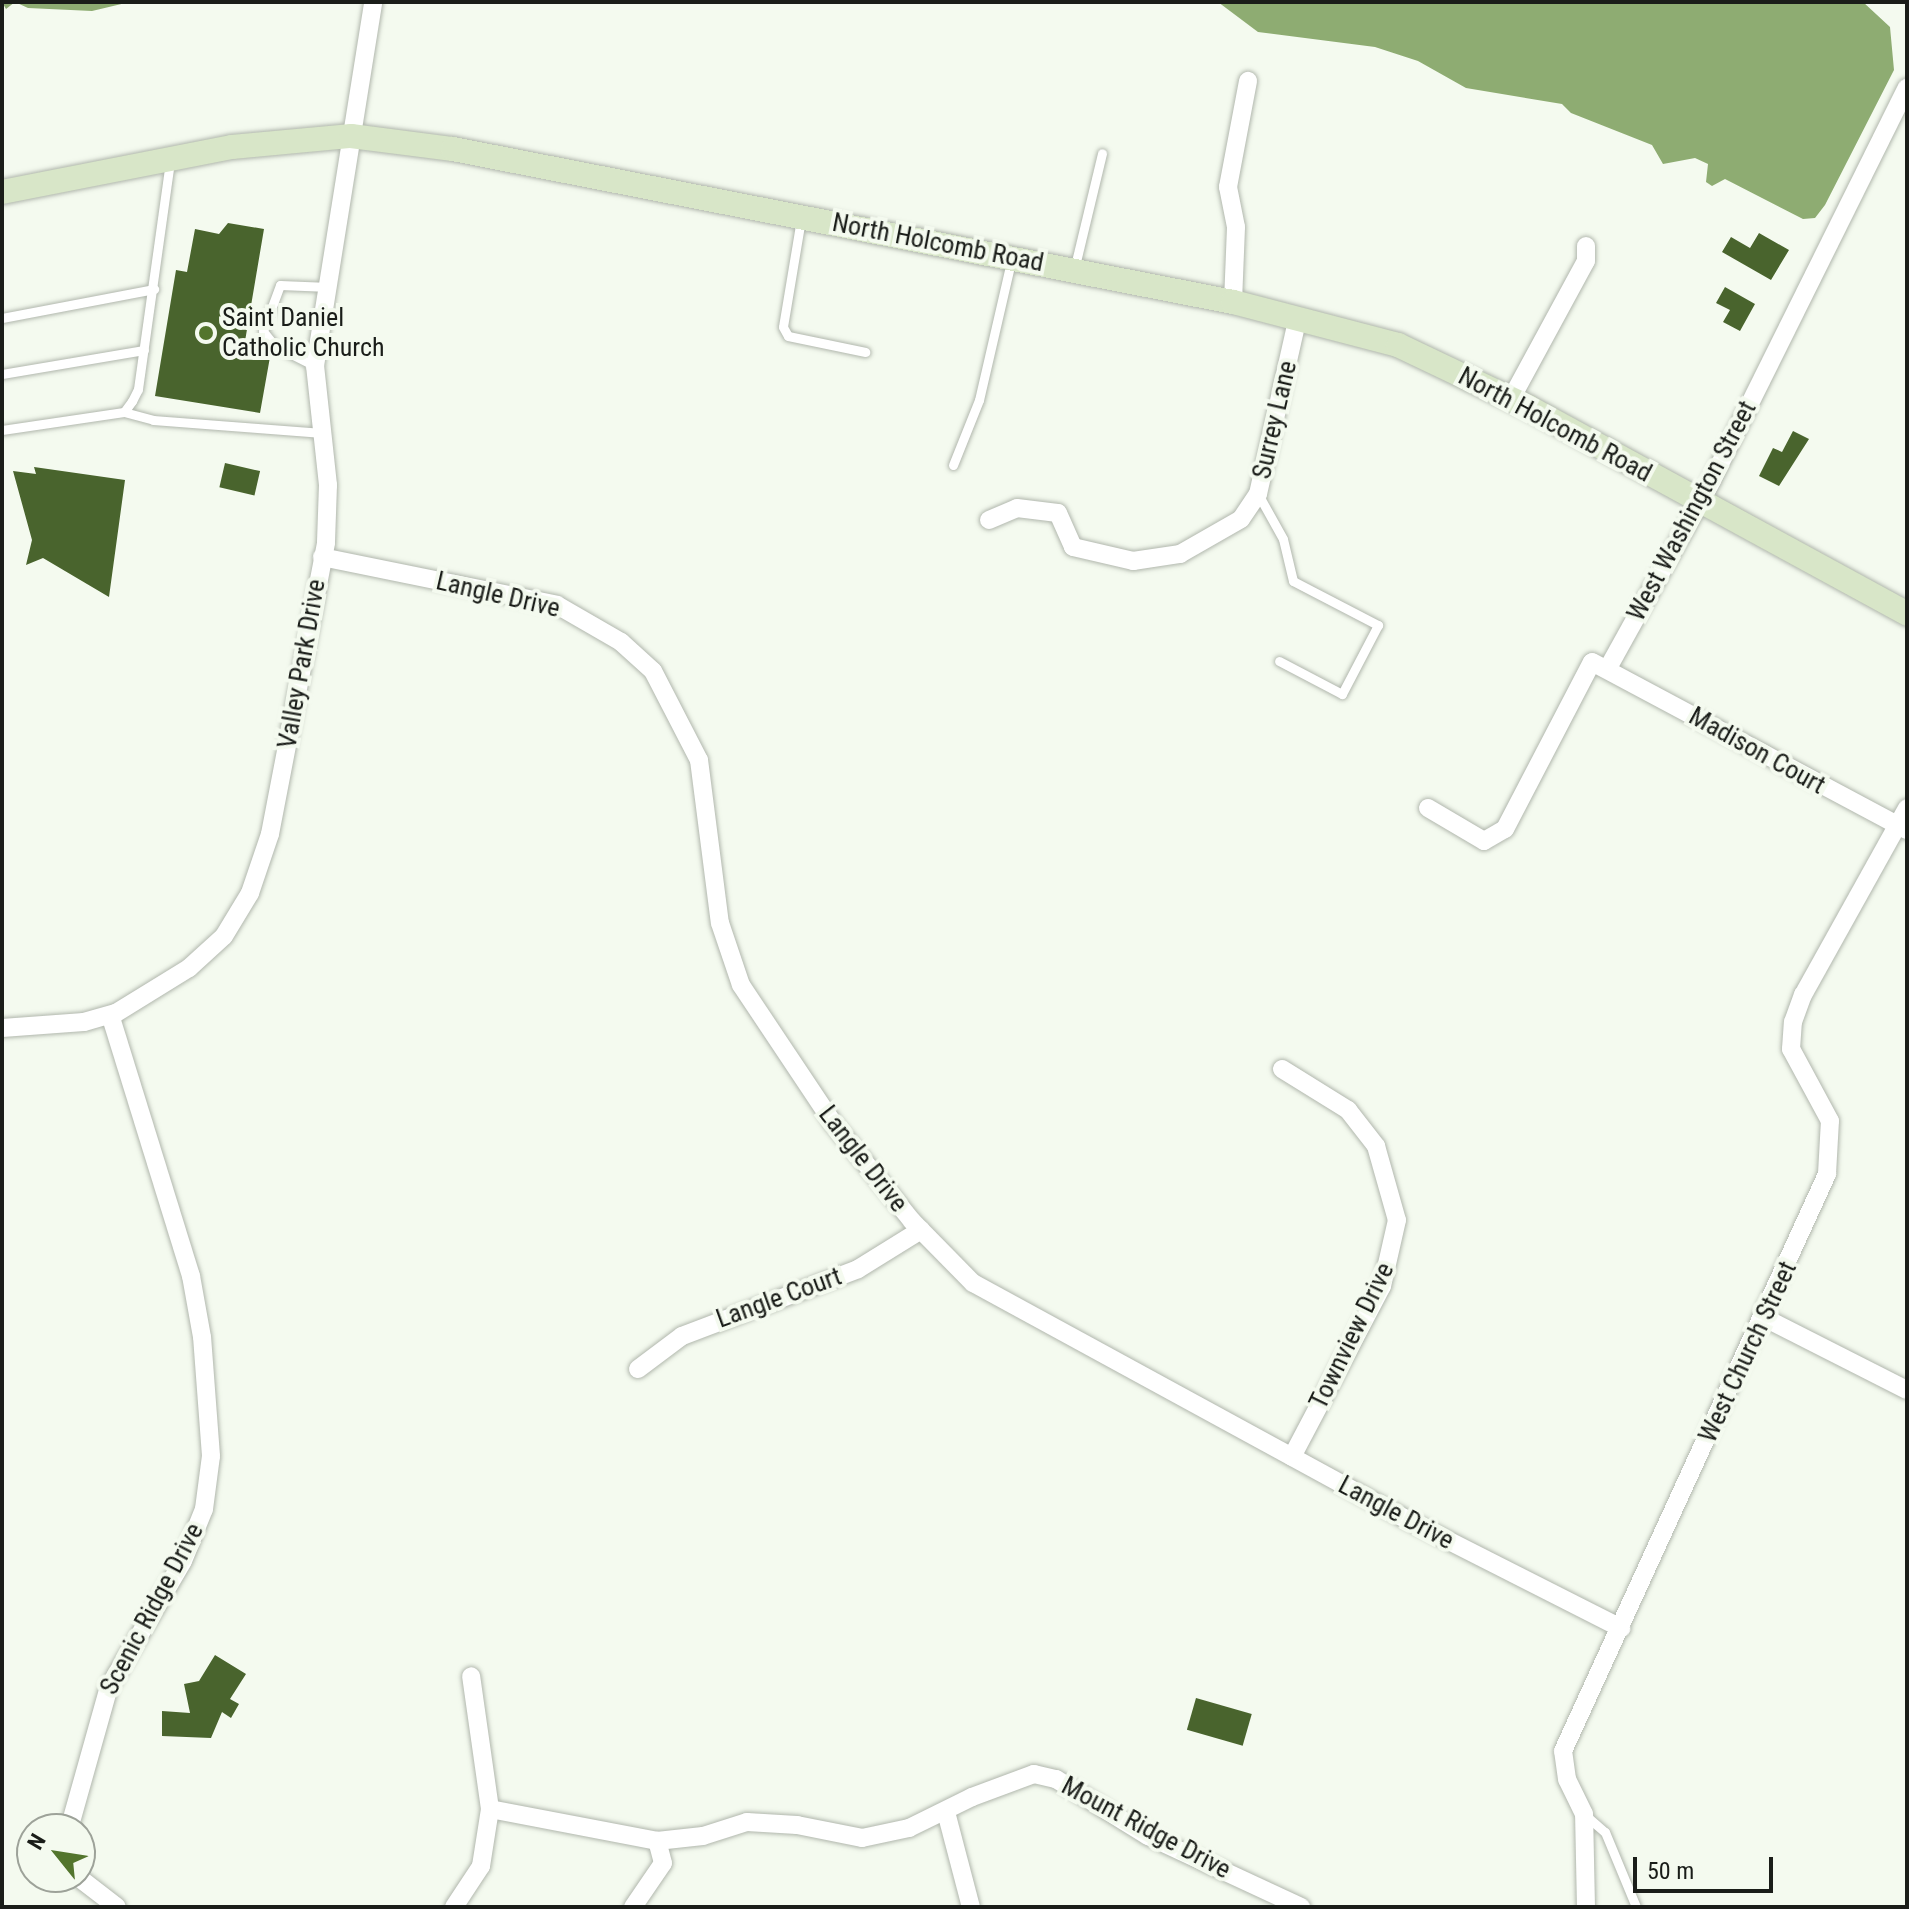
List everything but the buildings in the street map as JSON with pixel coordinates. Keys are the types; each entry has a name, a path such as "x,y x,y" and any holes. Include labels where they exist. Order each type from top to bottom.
{"street":[{"name":"Valley Park Drive","path":"2,1028 84,1022 110,1015 189,968 224,936 250,893 270,834 329,517 315,366 373,2"},
{"path":"1233,302 1236,227 1228,187 1248,81"},
{"name":"West Washington Street","path":"1608,668 1699,502 1907,88"},
{"name":"North Holcomb Road","path":"2,192 232,147 351,136 453,149 1298,316 1398,345 1511,399 1907,614"},
{"path":"1511,399 1586,261 1586,246"},
{"name":"Surrey Lane","path":"989,520 1017,508 1058,513 1073,547 1133,561 1180,554 1241,519 1258,494 1298,316"},
{"name":"Langle Drive","path":"322,557 557,605 621,642 653,671 699,760 720,923 741,985 833,1123 921,1230 973,1283 1007,1306 1621,1628"},
{"path":"1428,808 1484,841 1505,829 1592,662 1608,668"},
{"name":"Madison Court","path":"1608,668 1902,829"},
{"name":"West Church Street","path":"1586,1907 1584,1814 1567,1779 1563,1751 1814,1209 1831,1150 1830,1121 1791,1049 1793,1022 1902,829 1907,808"},
{"name":"Scenic Ridge Drive","path":"74,1813 109,1687 183,1561 204,1509 211,1456 202,1337 191,1276 110,1015"},
{"name":"Townview Drive","path":"1282,1069 1348,1110 1376,1146 1397,1220 1382,1286 1292,1457"},
{"name":"Langle Court","path":"638,1369 682,1336 858,1269 921,1230"},
{"path":"1763,1317 1907,1390"},
{"path":"454,1907 481,1866 490,1809 471,1676"},
{"name":"Mount Ridge Drive","path":"657,1841 703,1836 747,1822 797,1825 862,1838 909,1828 1024,1777 1056,1779 1148,1836 1301,1907"},
{"path":"490,1809 657,1841 663,1863 633,1907"},
{"path":"946,1812 971,1907"},
{"path":"96,1891 117,1907"}],"lane":[{"path":"1074,270 1102,153"},
{"path":"124,412 138,389 170,160"},
{"path":"801,216 783,327 788,336 865,352"},
{"path":"953,465 979,400 1012,258"},
{"path":"315,366 275,346 263,331 280,285 329,287"},
{"path":"2,318 154,289"},
{"path":"2,374 144,350"},
{"path":"2,430 124,412 153,420 323,433"},
{"path":"1258,494 1283,539 1293,581 1378,625 1342,694 1279,661"},
{"path":"1584,1814 1605,1832 1636,1907"}],"shaded area":[{"path":"2,2 15,2 6,9"},
{"path":"15,2 130,2 92,11 28,8"},
{"path":"1218,2 1863,2 1890,27 1894,70 1825,205 1815,218 1803,219 1725,179 1712,186 1706,182 1708,164 1695,158 1663,164 1652,145 1571,113 1562,104 1466,88 1418,61 1375,47 1258,32"}],"place":[{"name":"Saint Daniel Catholic Church","path":"206,333"}]}
